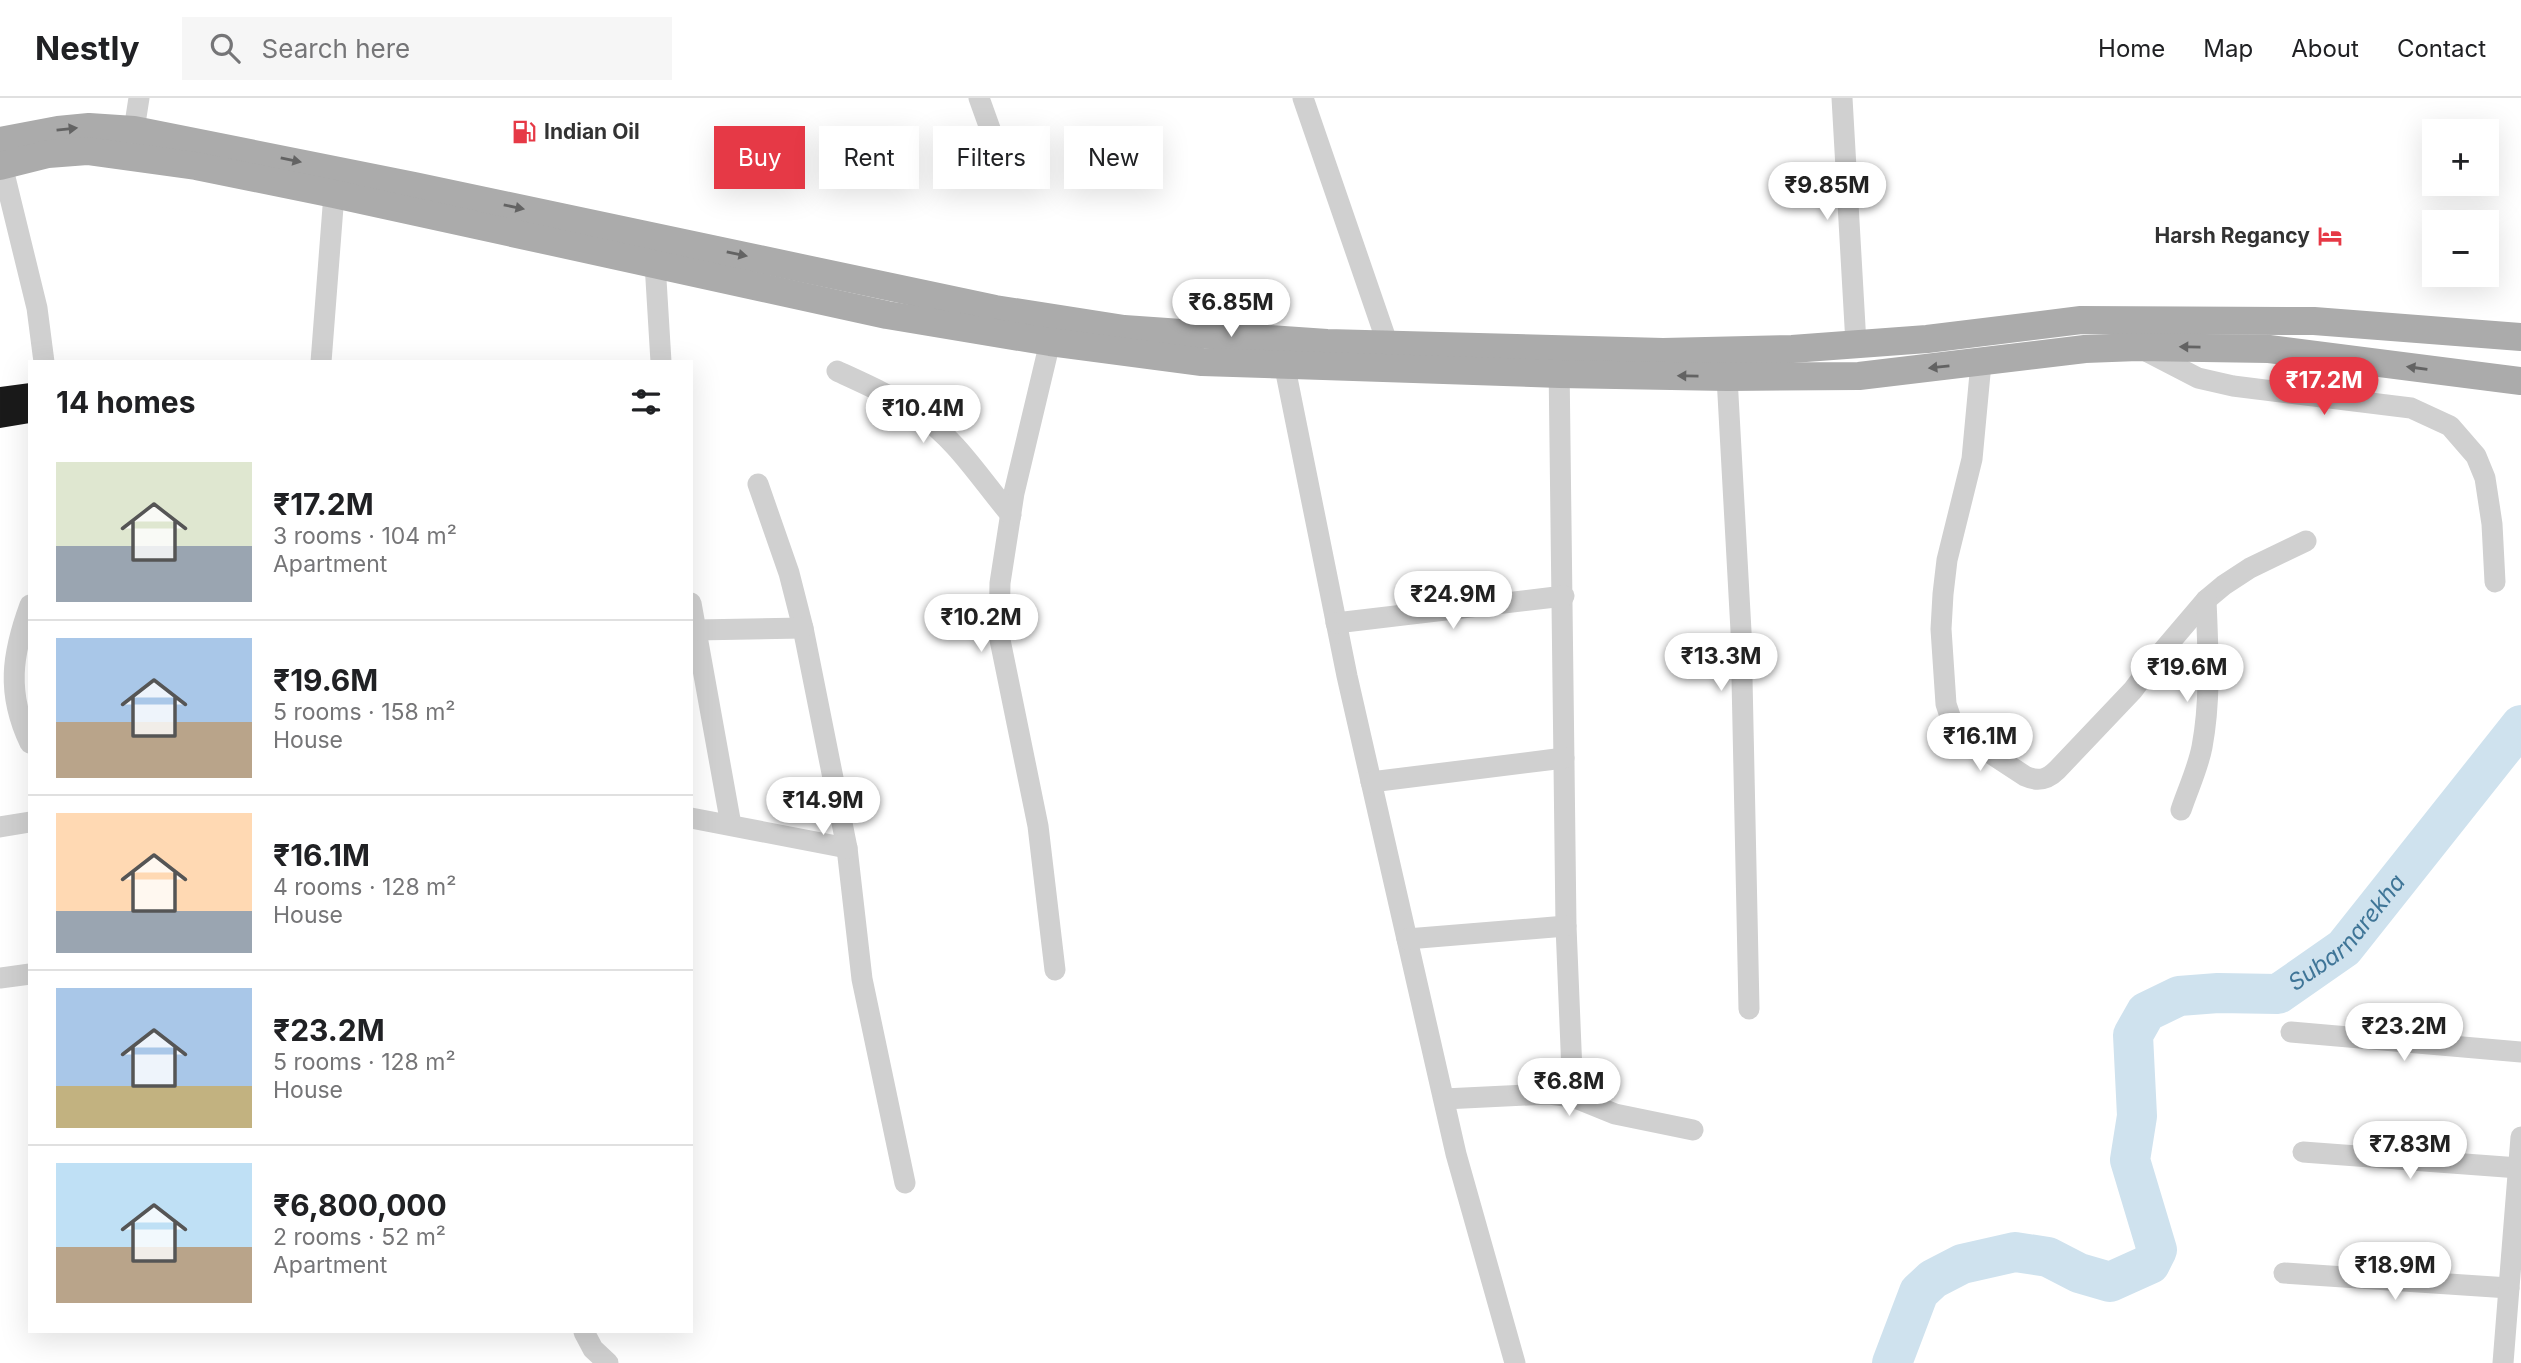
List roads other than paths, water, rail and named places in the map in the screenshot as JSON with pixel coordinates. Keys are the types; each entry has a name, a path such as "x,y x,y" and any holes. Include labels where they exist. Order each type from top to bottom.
{"main road":[{"path":"1,157 58,130 89,127 134,130 411,198 658,251 1055,320 1282,353 1559,362 1663,352 1791,349 1856,344 1984,333 2081,320 2314,321 2521,337"},
{"path":"1,157 87,151 196,166 334,194 411,198"},
{"path":"658,251 887,315 1157,357 1282,353 1388,345 1727,377 1859,376 2085,349 2138,346 2269,349 2521,381"}],"street":[{"path":"134,130 139,98"},
{"path":"979,98 989,126"},
{"path":"1303,98 1388,345"},
{"path":"1842,98 1856,344"},
{"path":"1,157 37,308 44,360"},
{"path":"321,360 334,194"},
{"path":"658,251 661,360"},
{"path":"2081,320 2199,378 2233,386 2411,408 2450,426 2476,456 2485,478 2492,524 2496,582"},
{"path":"1050,342 1011,516 1000,583 999,635 1038,826 1055,970"},
{"path":"1282,353 1336,623 1456,1154 1515,1363"},
{"path":"1559,362 1566,926 1573,1097"},
{"path":"1981,363 1972,459 1947,559 1941,629 1946,704 1952,722 1964,736 2025,776 2033,780 2050,777 2133,690 2206,600 2224,584 2306,541"},
{"path":"837,371 883,391 921,415 951,442 1011,516"},
{"path":"1727,377 1741,631 1749,1009"},
{"path":"758,484 789,573 803,628 846,848 862,979 905,1183"},
{"path":"1336,623 1564,596"},
{"path":"2181,810 2201,750 2207,713 2209,673 2206,600"},
{"path":"28,611 18,639 8,655 13,671 16,704 28,737"},
{"path":"693,620 731,825"},
{"path":"695,638 803,628"},
{"path":"1371,782 1564,758"},
{"path":"693,818 846,848"},
{"path":"0,827 28,822"},
{"path":"1407,939 1566,926"},
{"path":"0,978 28,974"},
{"path":"2291,1032 2521,1052"},
{"path":"1444,1099 1549,1094 1573,1097 1615,1114 1693,1130"},
{"path":"2509,1359 2509,1288 2521,1137"},
{"path":"2303,1152 2519,1168"},
{"path":"2284,1273 2509,1288"}],"waterway":[{"name":"Subarnarekha","path":"1892,1363 1919,1292 1933,1279 1962,1264 2015,1252 2048,1257 2079,1273 2110,1282 2150,1264 2157,1250 2130,1160 2137,1116 2133,1035 2146,1012 2179,996 2218,993 2278,994 2344,948 2521,725"}],"place":[{"name":"Indian Oil","path":"524,132"},
{"name":"Harsh Regancy","path":"2330,236"}]}
